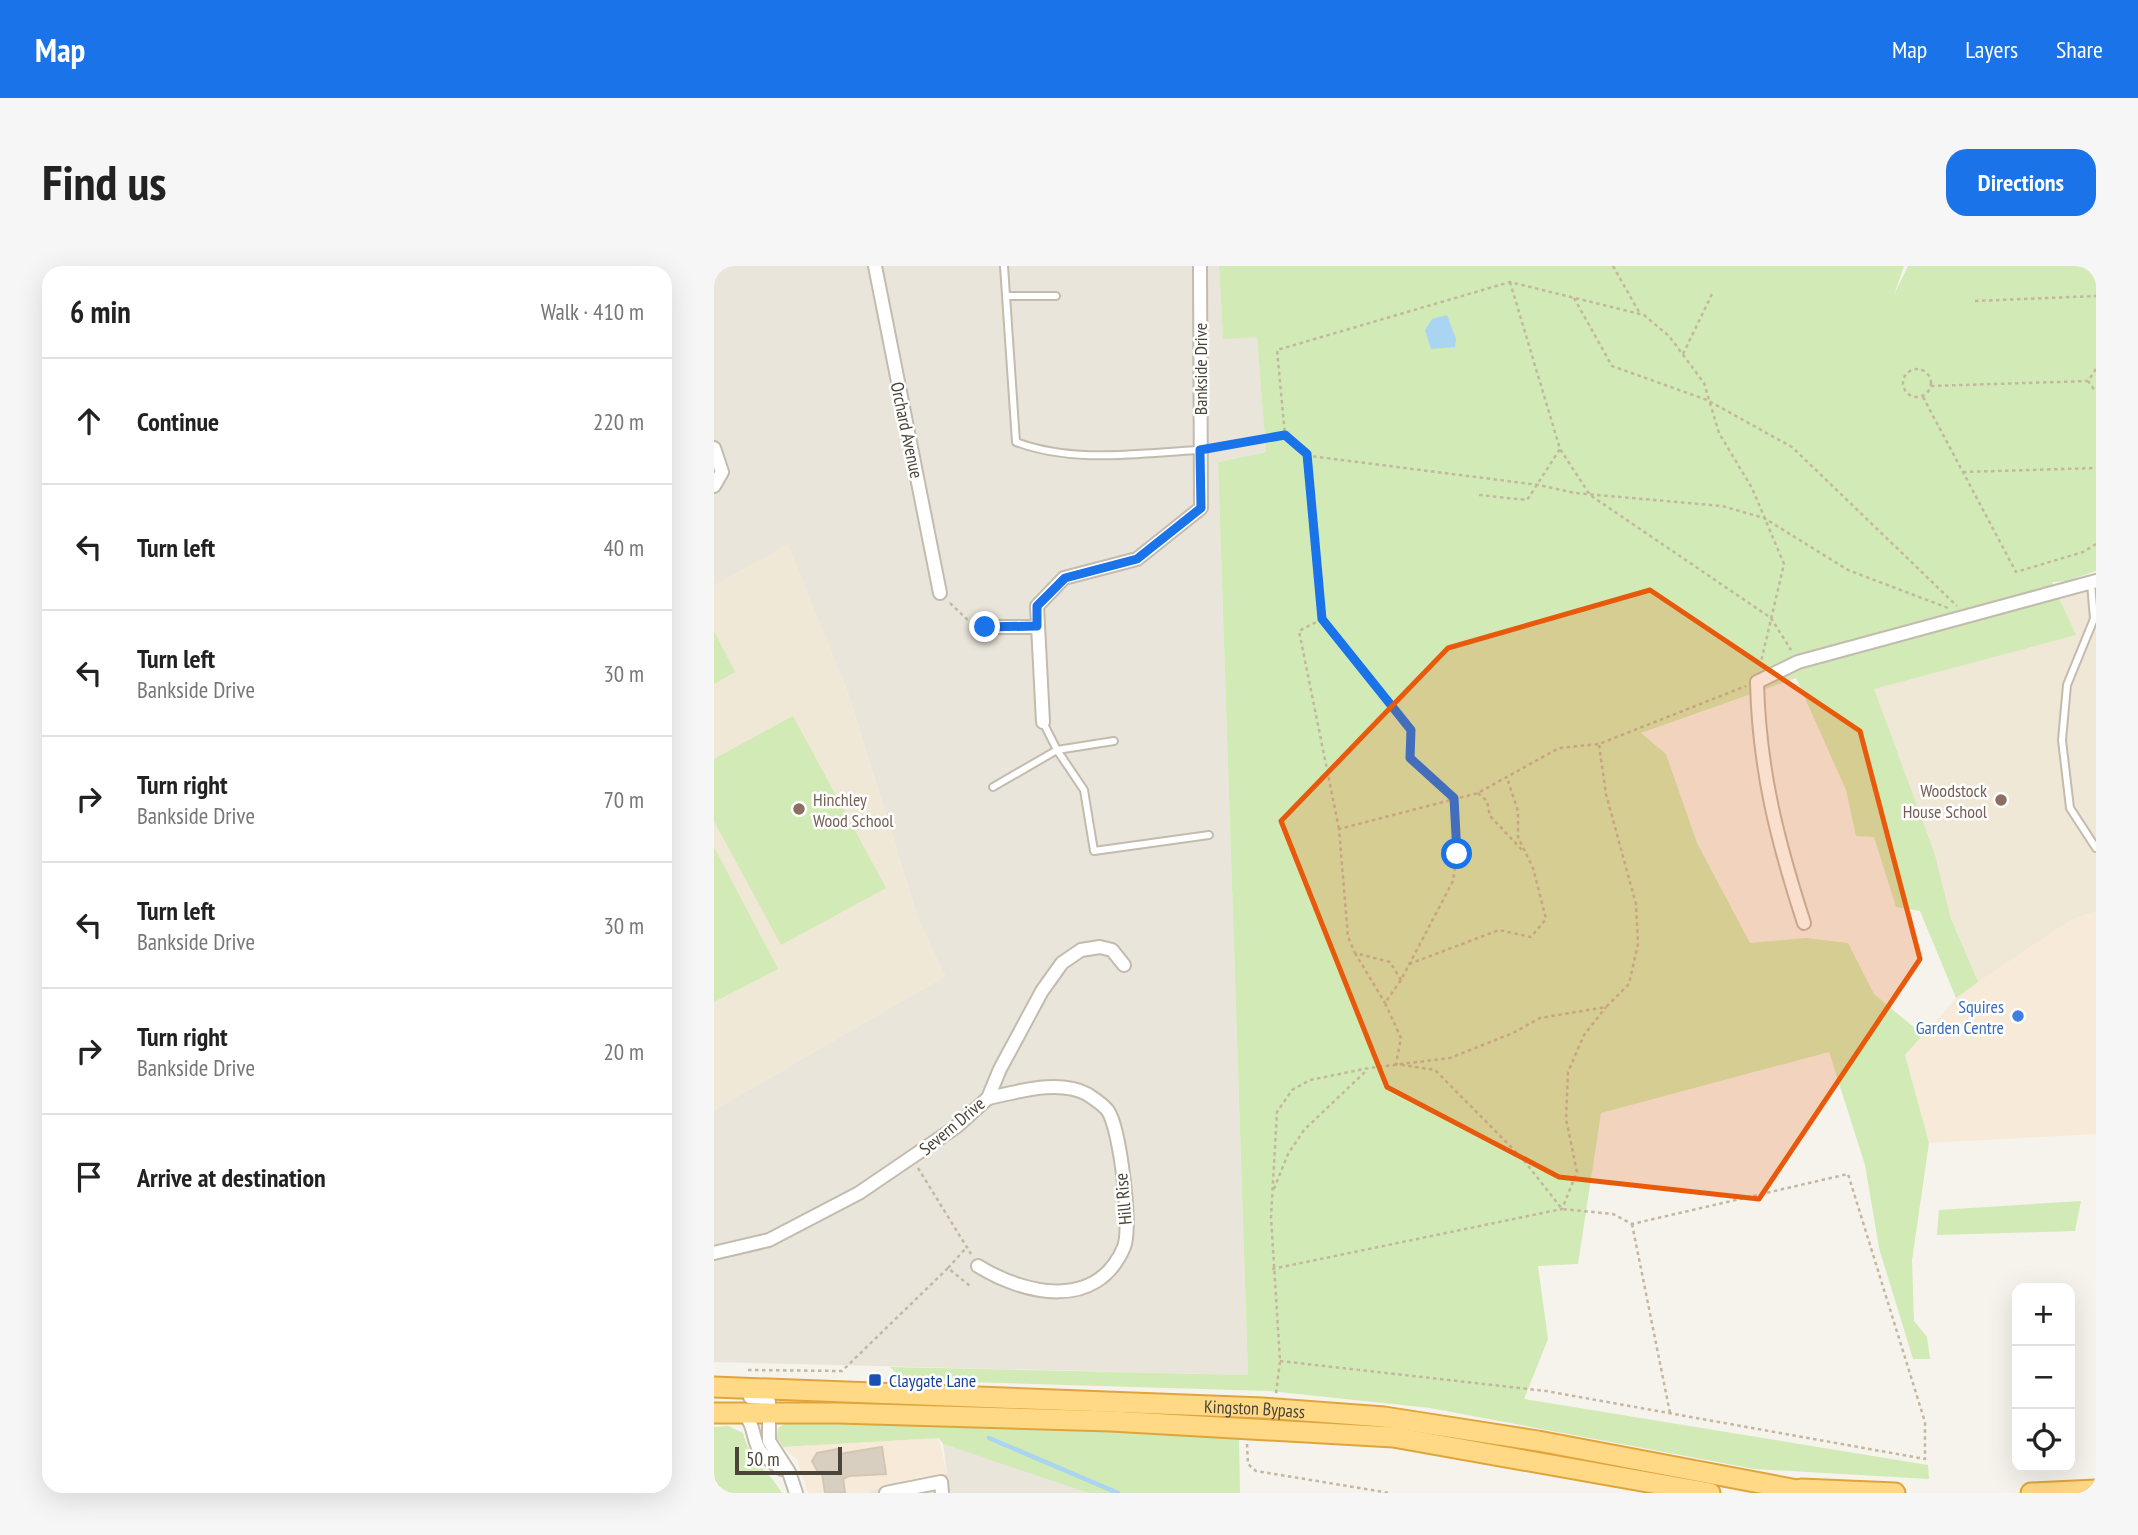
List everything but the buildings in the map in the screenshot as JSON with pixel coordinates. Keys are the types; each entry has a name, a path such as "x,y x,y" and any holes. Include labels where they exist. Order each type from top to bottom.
{"highway":[{"name":"Kingston Bypass","path":"714,1387 1275,1410 1384,1417 1538,1441 1789,1488"},
{"name":"Kingston Bypass","path":"714,1413 851,1413 1246,1427 1393,1437 1710,1493"},
{"path":"1789,1488 1813,1493"},
{"path":"1789,1488 1895,1493"},
{"path":"2031,1493 2096,1490"}],"street":[{"name":"Orchard Avenue","path":"875,266 940,593"},
{"name":"Bankside Drive","path":"1043,722 1037,606 1065,578 1137,559 1201,508 1200,266"},
{"path":"714,448 722,472 714,486"},
{"path":"1804,923 1777,842 1758,732 1757,682 1798,662 2093,582"},
{"path":"985,627 1037,626"},
{"name":"Severn Drive","path":"714,1253 769,1240 859,1193 912,1159 988,1098 1024,1024 1062,963 1081,950 1100,947 1112,950 1124,965"},
{"name":"Hill Rise","path":"978,1266 1005,1283 1032,1290 1066,1292 1094,1283 1113,1265 1124,1245 1128,1219 1114,1127 1107,1110 1086,1094 1057,1087 988,1098"},
{"path":"714,1395 765,1398 769,1402 769,1441 789,1472 796,1493"},
{"path":"744,1414 755,1429 757,1444 763,1454 789,1472"},
{"path":"886,1493 941,1482 943,1493"}],"lane":[{"path":"1004,266 1016,442 1034,449 1079,455 1200,450"},
{"path":"1007,296 1056,296"},
{"path":"2093,582 2094,619 2067,685 2062,740 2070,808 2096,848"},
{"path":"1043,722 1056,750 1084,790 1094,851 1209,835"},
{"path":"993,787 1056,750 1114,741"}],"path":[{"path":"1614,266 1640,314"},
{"path":"1510,282 1560,449 1590,495 1666,550 1771,618 1798,662"},
{"path":"1339,829 1478,793 1559,748 1599,744 1757,682 1771,618 1779,596 1784,564 1764,517 1752,488 1719,433 1704,383 1669,336 1640,314 1510,282 1277,350 1285,435 1307,454 1539,485 1590,495 1722,506 1764,517 1847,570 1967,615"},
{"path":"1683,354 1713,292"},
{"path":"1975,301 2096,296"},
{"path":"1573,297 1612,366 1709,402 1792,447 1967,615"},
{"path":"2088,381 2096,369"},
{"path":"1912,370 1922,370 1929,376 1931,386 1923,397 1914,398 1906,393 1903,384 1905,376 1912,370"},
{"path":"1931,386 2088,381"},
{"path":"2088,381 2096,391"},
{"path":"1923,397 2016,572 2083,552 2096,544"},
{"path":"1200,450 1285,435"},
{"path":"1479,495 1527,500 1560,449"},
{"path":"1307,454 1322,619 1411,730 1410,758 1454,798 1457,854 1453,881 1401,980 1385,1003"},
{"path":"1963,472 2096,468"},
{"path":"940,593 975,626 985,627"},
{"path":"1322,619 1299,631 1339,829 1348,937 1401,1038 1396,1064"},
{"path":"1562,1209 1577,1172 1566,1119 1568,1072 1584,1035 1629,984 1637,944 1636,904 1606,794 1599,744"},
{"path":"1409,964 1499,930 1531,937 1546,919 1533,868 1518,837 1518,811 1507,779"},
{"path":"1478,793 1487,801 1490,816 1526,853"},
{"path":"1355,953 1390,962 1401,980"},
{"path":"1275,1410 1280,1361 1272,1269 1277,1112 1292,1090 1310,1080 1369,1068 1450,1058 1513,1033 1539,1018 1606,1007"},
{"path":"1396,1064 1434,1070 1522,1158 1562,1209"},
{"path":"1273,1192 1288,1154 1304,1130 1369,1068"},
{"path":"912,1159 978,1266"},
{"path":"1272,1269 1562,1209 1613,1214 1632,1224 1847,1174 1925,1422 1925,1459 1546,1391 1280,1361"},
{"path":"1632,1224 1670,1413"},
{"path":"739,1372 842,1371 967,1247"},
{"path":"948,1268 970,1286"},
{"path":"1246,1427 1248,1464 1256,1471 1390,1493"},
{"path":"714,1479 722,1493"}],"highlighted area":[{"path":"1650,590 1860,731 1920,959 1759,1199 1559,1177 1387,1087 1281,821 1448,648"}],"shaded area":[{"path":"714,266 1219,266 1223,338 1257,334 1266,452 1218,462 1248,1375 714,1362 714,1110 945,976 919,922 849,696 788,545 714,586"},
{"name":"Hinchley Wood School","path":"788,544 849,696 919,922 945,976 714,1110 714,586"},
{"name":"Woodstock House School","path":"2096,586 2096,911 2071,920 1960,994 1874,688 2075,635 2060,598"},
{"name":"Squires Garden Centre","path":"2096,911 2096,1134 1929,1143 1905,1055 1960,994 2071,920"},
{"path":"939,1438 947,1474 891,1483 868,1493 808,1493 797,1460 783,1447"},
{"path":"943,1444 1089,1493 868,1493 891,1483 947,1474"}],"green space":[{"path":"1219,266 1904,266 1894,295 1908,266 2096,266 2096,571 2067,581 2052,582 2076,635 1874,689 1935,855 1951,919 1978,982 1956,998 1920,911 1896,907 1874,837 1856,836 1846,790 1796,678 1641,733 1666,754 1697,843 1750,943 1806,938 1848,943 1874,994 1923,1035 1905,1055 1929,1143 1912,1260 1914,1321 1927,1337 1930,1359 1913,1359 1879,1248 1865,1165 1829,1052 1601,1113 1578,1264 1538,1266 1548,1339 1524,1399 1928,1465 1929,1479 1755,1469 1430,1408 1269,1391 903,1380 890,1367 1248,1375 1218,462 1266,452 1257,337 1223,339"},
{"path":"714,631 735,672 714,684"},
{"path":"793,716 886,888 781,945 714,821 714,759"},
{"path":"714,847 778,969 714,1002"},
{"path":"2081,1201 2075,1231 1937,1235 1939,1210"},
{"path":"788,1422 945,1425 1239,1437 1240,1493 1089,1493 943,1444 939,1438 783,1447 777,1438 778,1428"},
{"path":"728,1426 743,1433 751,1453 782,1493 714,1493 714,1427"}],"water":[{"path":"1447,315 1456,339 1455,347 1431,349 1425,330 1432,319"}],"waterway":[{"path":"989,1438 1118,1493"}],"place":[{"name":"Woodstock House School","path":"2001,800"},
{"name":"Hinchley Wood School","path":"799,809"},
{"name":"Squires Garden Centre","path":"2018,1016"},
{"name":"Claygate Lane","path":"875,1380"}],"route":[{"path":"985,627 1037,626 1037,606 1065,578 1137,559 1201,508 1200,450 1285,435 1307,454 1322,619 1411,730 1410,758 1454,798 1457,854"}]}
